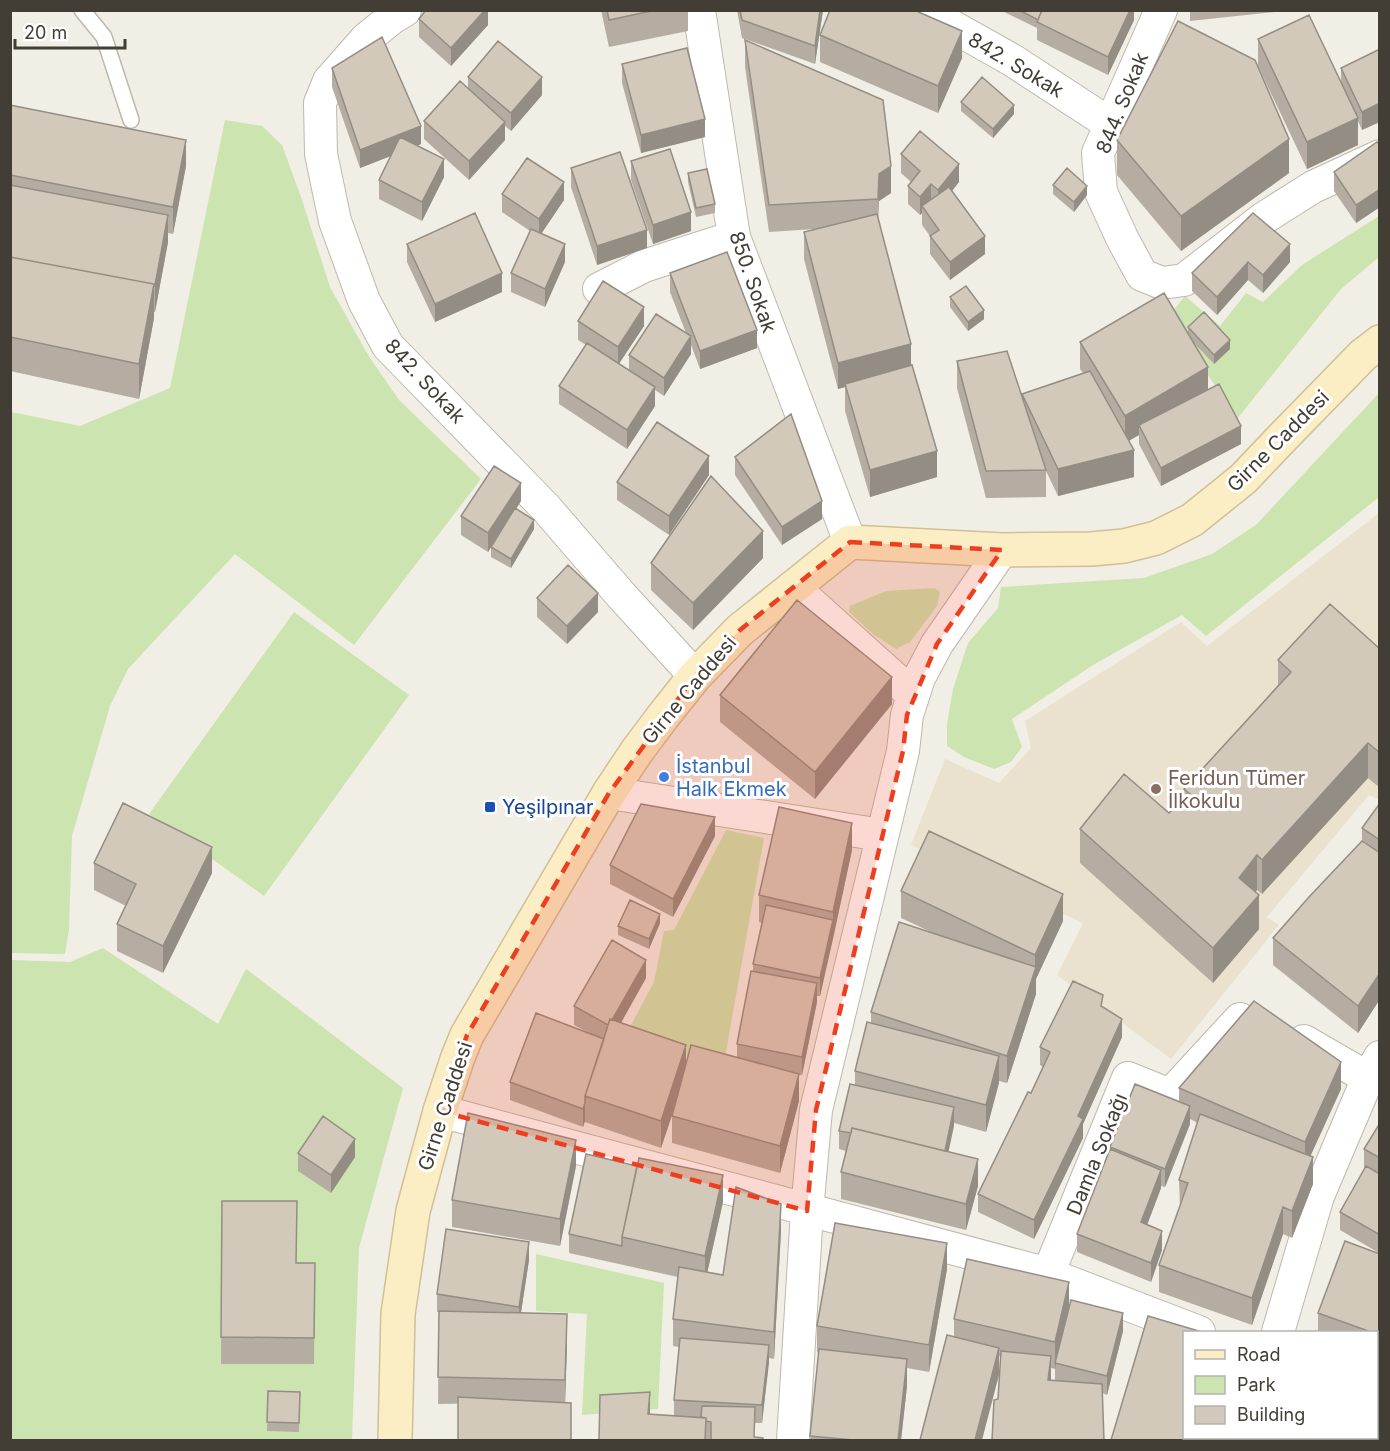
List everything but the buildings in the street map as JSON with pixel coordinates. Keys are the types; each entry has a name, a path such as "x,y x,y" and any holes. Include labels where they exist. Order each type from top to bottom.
{"street":[{"name":"842. Sokak","path":"405,10 366,39 329,81 320,103 321,154 335,221 364,301 388,346 546,508 695,676"},
{"name":"850. Sokak","path":"699,10 734,237 850,542"},
{"name":"842. Sokak","path":"920,10 1012,60 1110,124"},
{"name":"844. Sokak","path":"1161,10 1098,153 1101,192 1142,275 1162,283 1184,280 1264,218 1312,187 1380,156"},
{"path":"600,289 644,266 734,237"},
{"name":"Girne Caddesi","path":"395,1440 398,1314 413,1211 440,1111 458,1057 467,1035 609,793 636,752 695,676 740,630 850,542 1002,550 1090,549 1124,546 1156,538 1192,520 1244,479 1347,372 1380,342"},
{"path":"793,1440 807,1210 816,1110 903,751 907,715 919,678 937,644 1002,550"},
{"path":"794,587 913,695"},
{"path":"609,793 882,835"},
{"name":"Damla Sokağı","path":"1048,1274 1128,1078 1170,1095 1248,1010 1273,1024 1374,1068"},
{"path":"1278,1331 1318,1196 1374,1068"},
{"path":"440,1111 1048,1274 1196,1331"}],"lane":[{"path":"82,10 104,37 130,120"}],"highlighted area":[{"path":"850,542 1002,550 937,644 907,715 903,751 816,1110 807,1211 440,1111 467,1035 609,793 695,676 740,630"}],"shaded area":[{"name":"Feridun Tümer İlkokulu","path":"1379,513 1379,800 1369,795 1267,917 1279,925 1171,1059 1057,975 1083,923 911,845 945,759 999,783 1031,748 1025,721 1181,622 1207,646"}],"green space":[{"path":"225,120 262,126 282,145 330,287 368,355 399,400 481,479 354,645 235,554 128,669 110,706 72,836 69,929 65,954 11,953 11,412 80,426 170,388"},
{"path":"1379,216 1379,257 1341,289 1237,419 1169,316 1185,296 1220,326 1246,293 1263,302 1302,265"},
{"path":"1379,393 1379,497 1206,636 1182,615 1093,665 1012,719 1022,747 1011,762 994,769 964,757 947,746 947,724 953,689 968,643 998,608 1001,587 1144,578 1212,554 1256,525"},
{"path":"935,588 940,592 937,606 910,642 896,649 874,635 849,612 850,606 886,591"},
{"path":"294,612 409,695 264,896 149,814"},
{"path":"726,830 764,838 724,1063 622,1042 654,982 664,931 674,930"},
{"path":"103,948 218,1024 246,969 403,1088 359,1248 352,1440 11,1440 11,960 70,962"},
{"path":"536,1254 664,1283 658,1409 582,1415 587,1314 536,1311"}],"place":[{"name":"İstanbul Halk Ekmek","path":"664,777"},
{"name":"Feridun Tümer İlkokulu","path":"1156,789"},
{"name":"Yeşilpınar","path":"490,807"}]}
